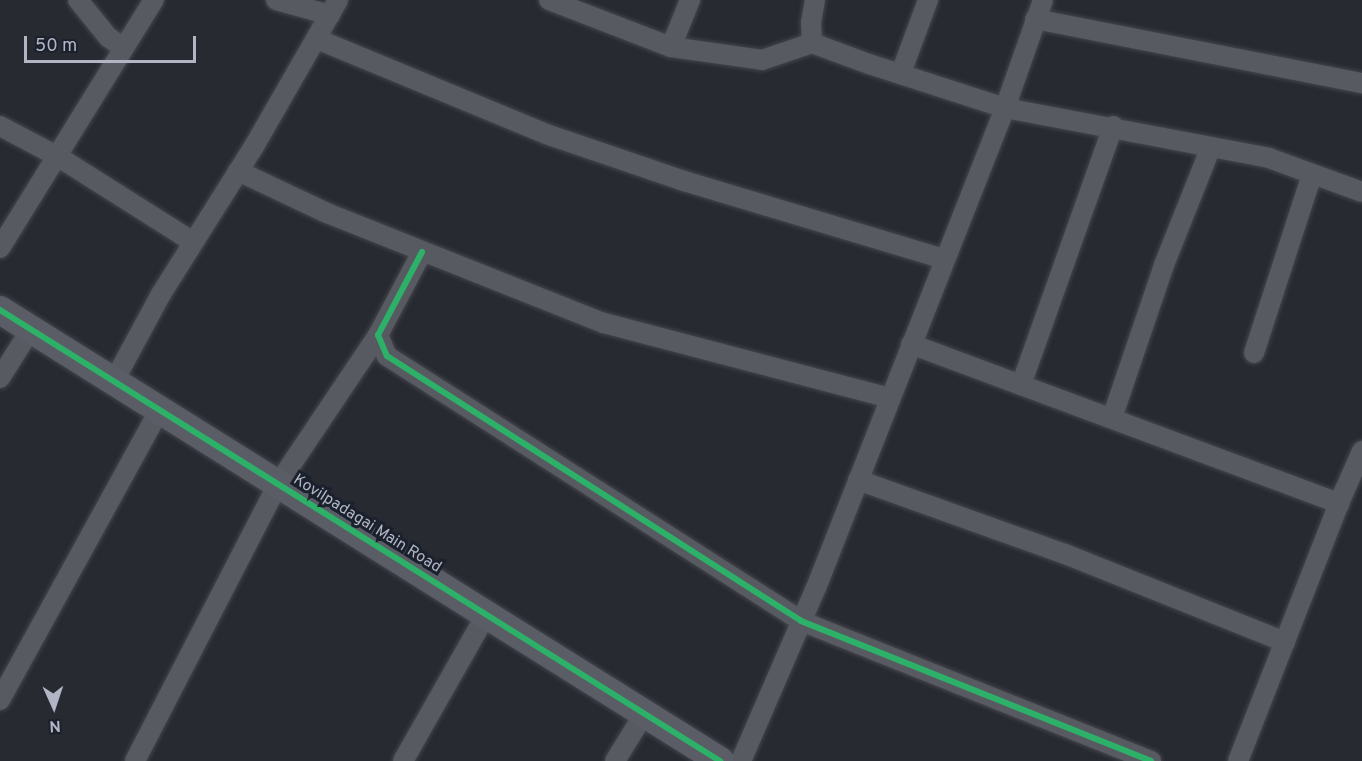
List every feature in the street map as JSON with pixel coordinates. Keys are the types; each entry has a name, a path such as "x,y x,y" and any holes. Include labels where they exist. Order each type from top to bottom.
{"street":[{"path":"78,0 108,37 124,48"},
{"path":"0,248 154,0"},
{"path":"114,381 161,294 238,171 334,8 276,0"},
{"path":"671,47 690,0"},
{"path":"812,43 811,22 815,0"},
{"path":"901,73 928,0"},
{"path":"741,761 858,480 1005,108 1043,0"},
{"path":"554,1 671,47 762,60 812,43 1005,108 1113,126 1269,158 1362,192"},
{"path":"1035,19 1362,83"},
{"path":"317,39 546,134 684,181 944,260"},
{"path":"0,126 57,156 193,242"},
{"path":"1021,385 1113,126"},
{"path":"1112,418 1164,265 1211,147"},
{"path":"238,171 327,213 604,323 890,398"},
{"path":"1254,353 1312,174"},
{"path":"135,761 278,484 378,335 422,252"},
{"name":"Kovilpadagai Main Road","path":"0,310 720,761"},
{"path":"0,378 31,329"},
{"path":"378,335 387,356 801,621 1151,761"},
{"path":"911,344 1339,503"},
{"path":"0,700 160,410"},
{"path":"1238,761 1339,503 1362,453"},
{"path":"858,480 1065,554 1285,642"},
{"path":"403,761 486,615"},
{"path":"615,761 644,714"}],"cycle path":[{"path":"422,252 378,335 387,356 801,621 1151,761"},
{"path":"0,310 720,761"}]}
